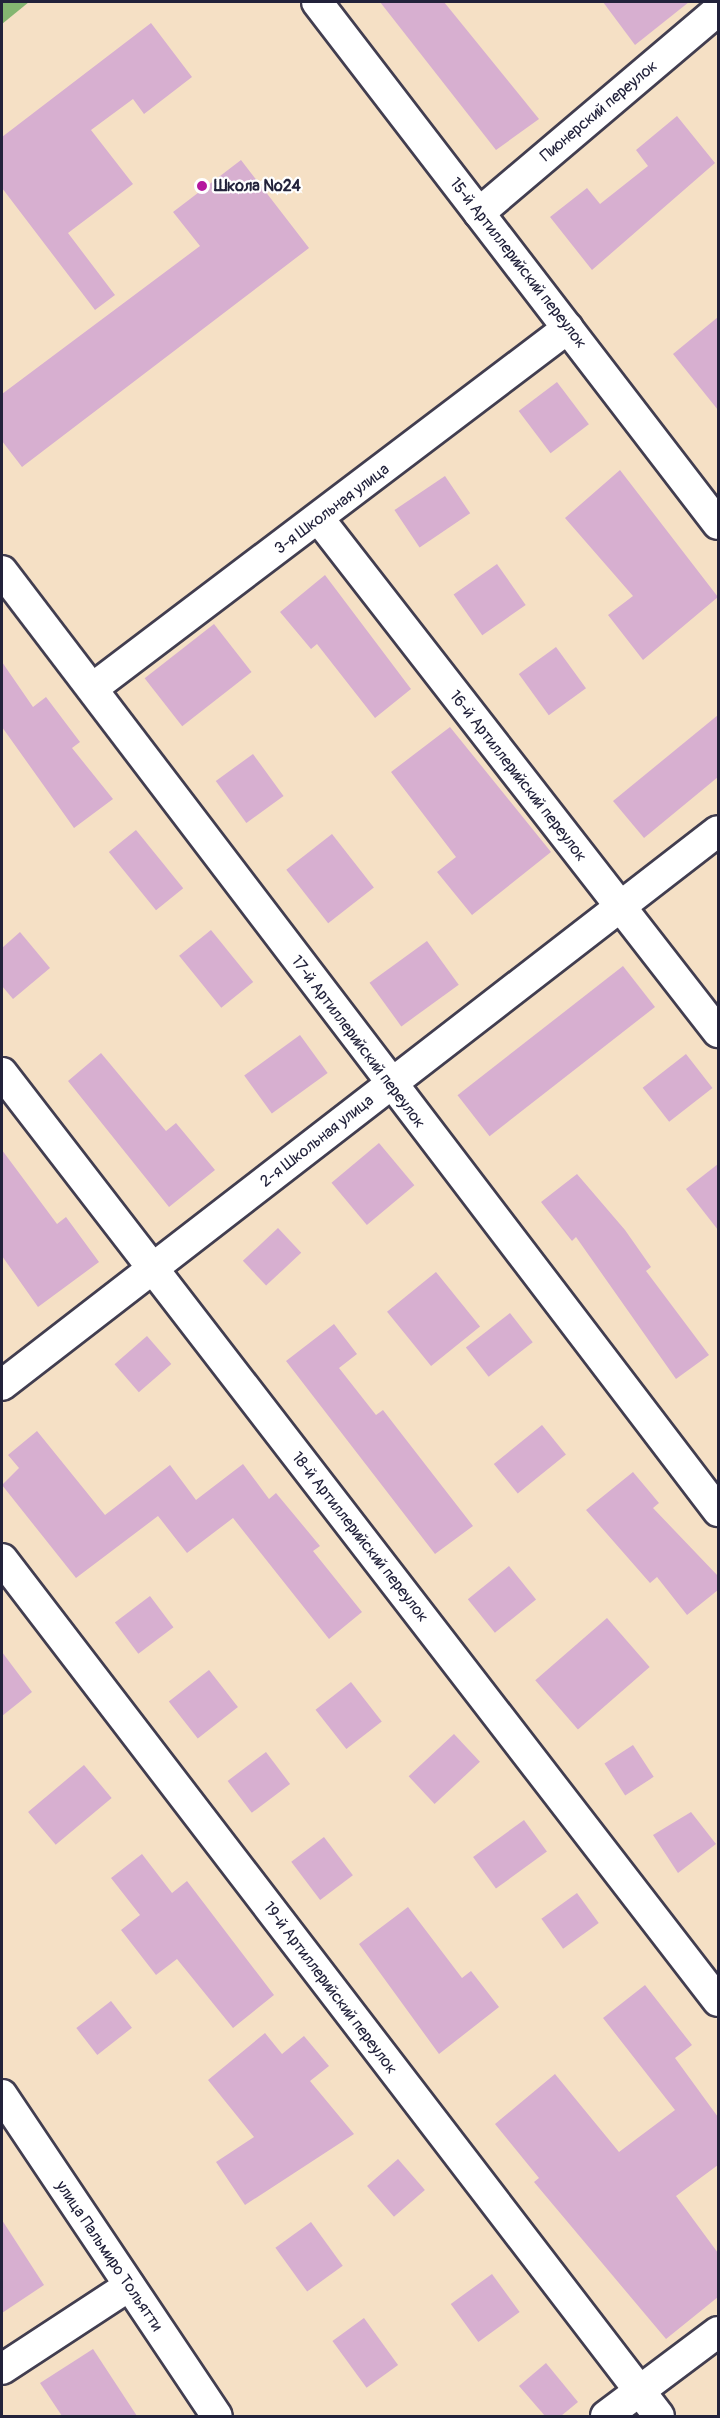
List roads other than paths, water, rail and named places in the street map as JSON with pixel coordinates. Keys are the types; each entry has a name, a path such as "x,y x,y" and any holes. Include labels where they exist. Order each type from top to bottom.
{"street":[{"name":"15-й Артиллерийский переулок","path":"317,2 718,524"},
{"name":"Пионерский переулок","path":"479,213 718,10"},
{"name":"3-я Школьная улица","path":"93,688 319,519 568,328"},
{"name":"16-й Артиллерийский переулок","path":"319,519 718,1032"},
{"name":"17-й Артиллерийский переулок","path":"2,571 93,688 390,1085 718,1511"},
{"name":"2-я Школьная улица","path":"2,1385 718,831"},
{"name":"18-й Артиллерийский переулок","path":"2,1073 718,2001"},
{"name":"19-й Артиллерийский переулок","path":"2,1559 650,2405"},
{"name":"улица Пальмиро Тольятти","path":"2,2095 217,2416"},
{"path":"2,2369 129,2286"},
{"path":"606,2416 650,2405 718,2332"}],"place":[{"name":"Школа №24","path":"202,186"}]}
